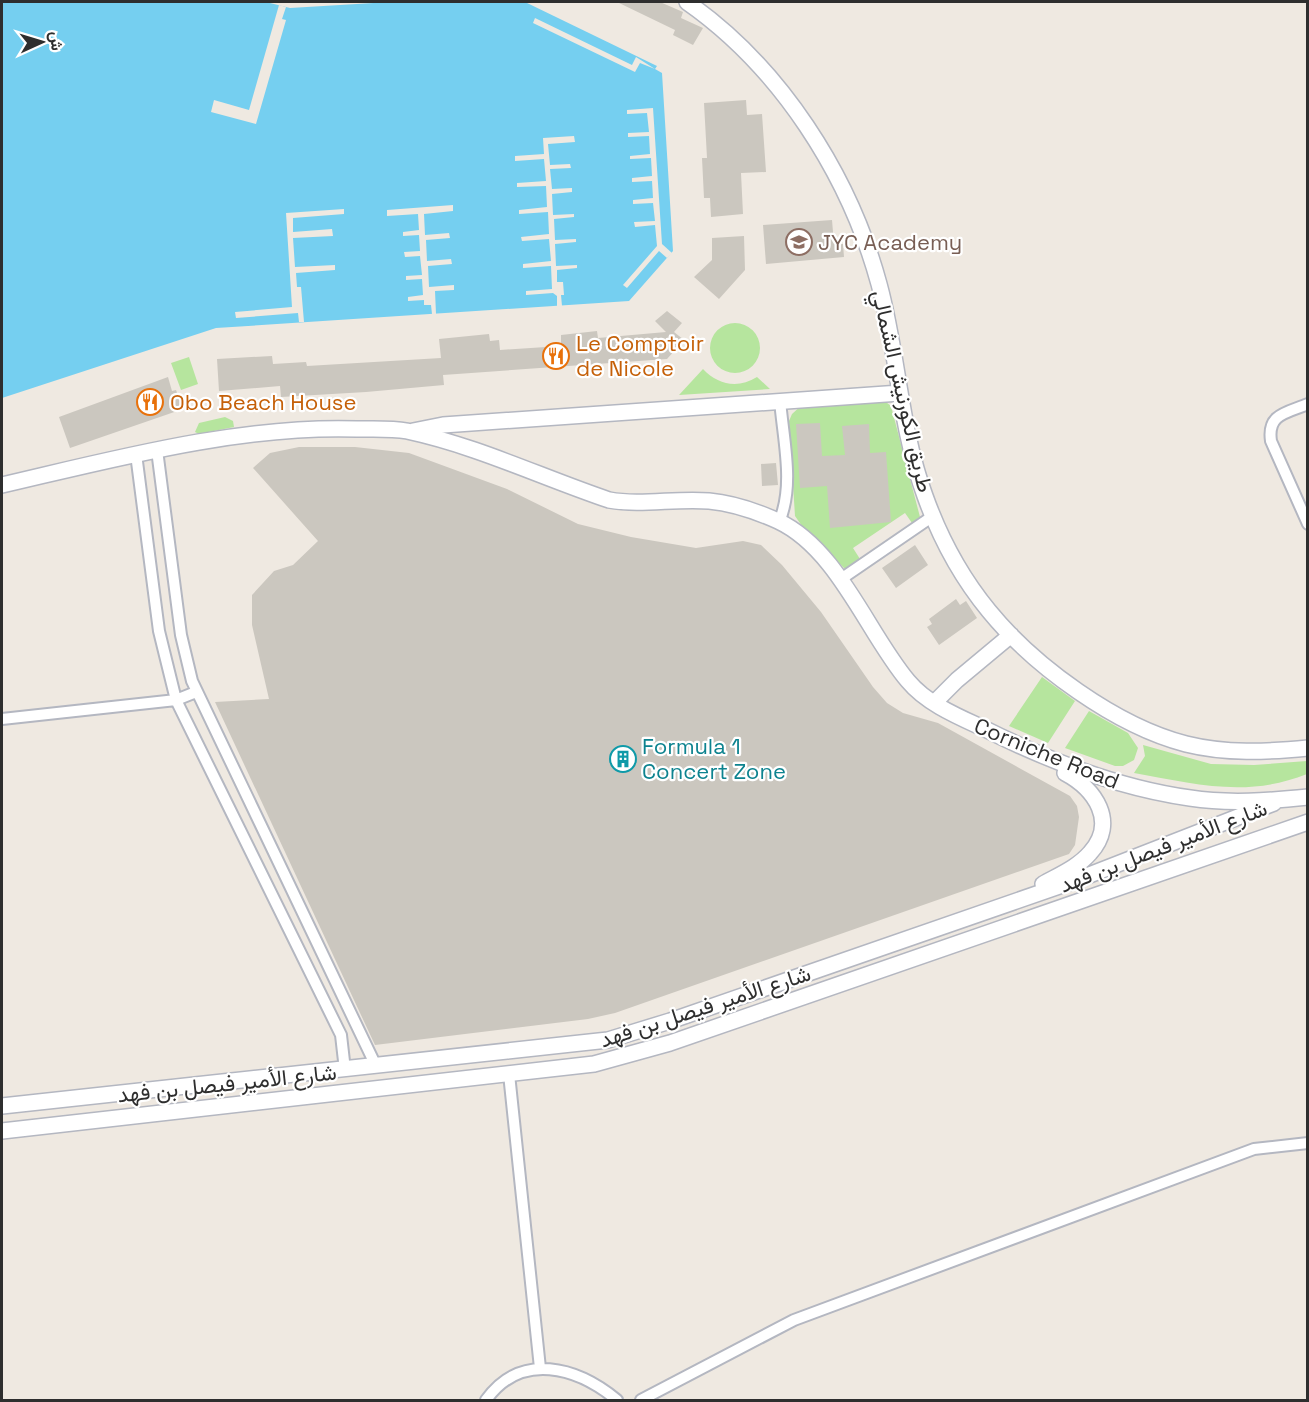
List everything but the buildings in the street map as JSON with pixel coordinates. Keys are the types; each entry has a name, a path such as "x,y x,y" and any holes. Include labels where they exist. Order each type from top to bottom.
{"main road":[{"name":"طريق الكورنيش الشمالي","path":"687,2 736,43 806,124 855,214 871,253 885,306 900,393 917,468 933,516 967,580 1011,635 1086,696 1123,718 1162,735 1184,743 1230,751 1255,752 1308,748"},
{"path":"408,432 442,424 900,393"},
{"path":"2,485 157,450 307,429 408,432 459,444 609,500 637,503 708,501 779,522"},
{"name":"Corniche Road","path":"779,522 824,558 841,579 907,681 934,703 992,733 1083,771 1132,786 1191,799 1283,800 1308,797"},
{"path":"934,703 957,680 1011,635"},
{"path":"992,733 1084,783 1100,807 1102,824 1100,839 1090,853 1078,863 1000,906"},
{"name":"شارع الأمير فيصل بن فهد","path":"2,1106 608,1040 670,1021 1074,881 1308,791"},
{"name":"شارع الأمير فيصل بن فهد","path":"2,1131 594,1064 648,1051 1308,822"},
{"path":"124,1094 125,1117"}],"street":[{"path":"779,522 786,506 788,490 780,400"},
{"path":"1308,404 1274,418 1269,428 1271,441 1308,524"},
{"path":"157,450 184,652 196,692 376,1066"},
{"path":"136,454 159,631 176,700 341,1035 345,1070"},
{"path":"841,579 933,516"},
{"path":"2,719 176,700 196,692"},
{"path":"509,1074 540,1368"},
{"path":"641,1401 656,1397 794,1320 1254,1149 1308,1143"},
{"path":"486,1401 500,1384 513,1375 540,1368 575,1375 594,1382 617,1401"}],"green space":[{"path":"735,323 744,325 755,334 760,348 758,357 749,368 735,373 726,371 715,362 710,348 712,339 721,328"},
{"path":"189,357 198,384 181,390 171,363"},
{"path":"703,369 715,379 728,384 743,383 757,377 770,389 679,395"},
{"path":"882,399 891,406 920,517 912,523 905,513 853,548 860,559 844,568 804,529 795,516 789,421 792,414 803,404"},
{"path":"225,417 233,421 234,427 199,434 195,432 199,423"},
{"path":"1042,677 1075,701 1048,743 1009,726"},
{"path":"1089,711 1128,733 1138,748 1134,760 1123,766 1115,766 1065,748"},
{"path":"1143,745 1211,764 1254,765 1307,761 1307,774 1263,786 1221,787 1134,773 1145,756"}],"water":[{"path":"2,2 266,2 290,8 390,2 525,2 657,66 655,69 662,73 673,251 629,301 216,328 2,398"}],"pier":[{"path":"279,5 286,7 282,19 286,20 256,124 211,112 214,100 249,110"},
{"path":"535,18 632,65 636,57 655,69 640,63 635,72 533,23"},
{"path":"653,108 662,244 672,253 667,258 659,251 627,288 623,285 657,246 655,225 635,227 634,222 655,221 653,203 633,204 633,200 653,198 652,181 632,182 632,178 652,176 651,158 630,159 630,156 650,154 649,136 628,137 628,133 649,132 647,113 627,114 627,110"},
{"path":"574,136 575,142 548,144 550,165 570,164 571,168 550,169 552,189 572,188 572,192 552,194 553,215 574,214 574,217 554,219 555,240 576,239 576,242 555,244 556,266 577,265 577,268 557,270 557,282 563,282 564,295 561,295 562,306 557,306 557,296 553,293 526,295 526,291 552,289 551,266 523,268 523,264 551,261 549,239 522,241 521,237 549,234 548,212 519,214 519,210 547,207 546,186 517,187 517,183 546,181 544,159 515,161 515,156 544,154 543,138"},
{"path":"453,205 453,211 424,214 425,235 449,233 450,238 426,240 427,261 451,259 452,264 428,266 429,287 454,285 454,290 435,291 436,314 432,314 431,305 424,305 424,300 408,301 408,297 423,295 422,279 406,280 406,276 422,275 420,256 405,257 404,252 420,251 419,235 403,236 403,232 419,230 418,214 387,216 387,210"},
{"path":"344,209 344,214 293,218 293,232 332,229 333,236 293,238 295,267 335,265 335,270 296,273 297,287 301,287 304,322 299,322 298,313 236,318 235,312 292,307 286,213"}],"place":[{"name":"JYC Academy","path":"799,242"},
{"name":"Le Comptoir de Nicole","path":"556,356"},
{"name":"Obo Beach House","path":"150,402"},
{"name":"Formula 1 Concert Zone","path":"623,759"}]}
